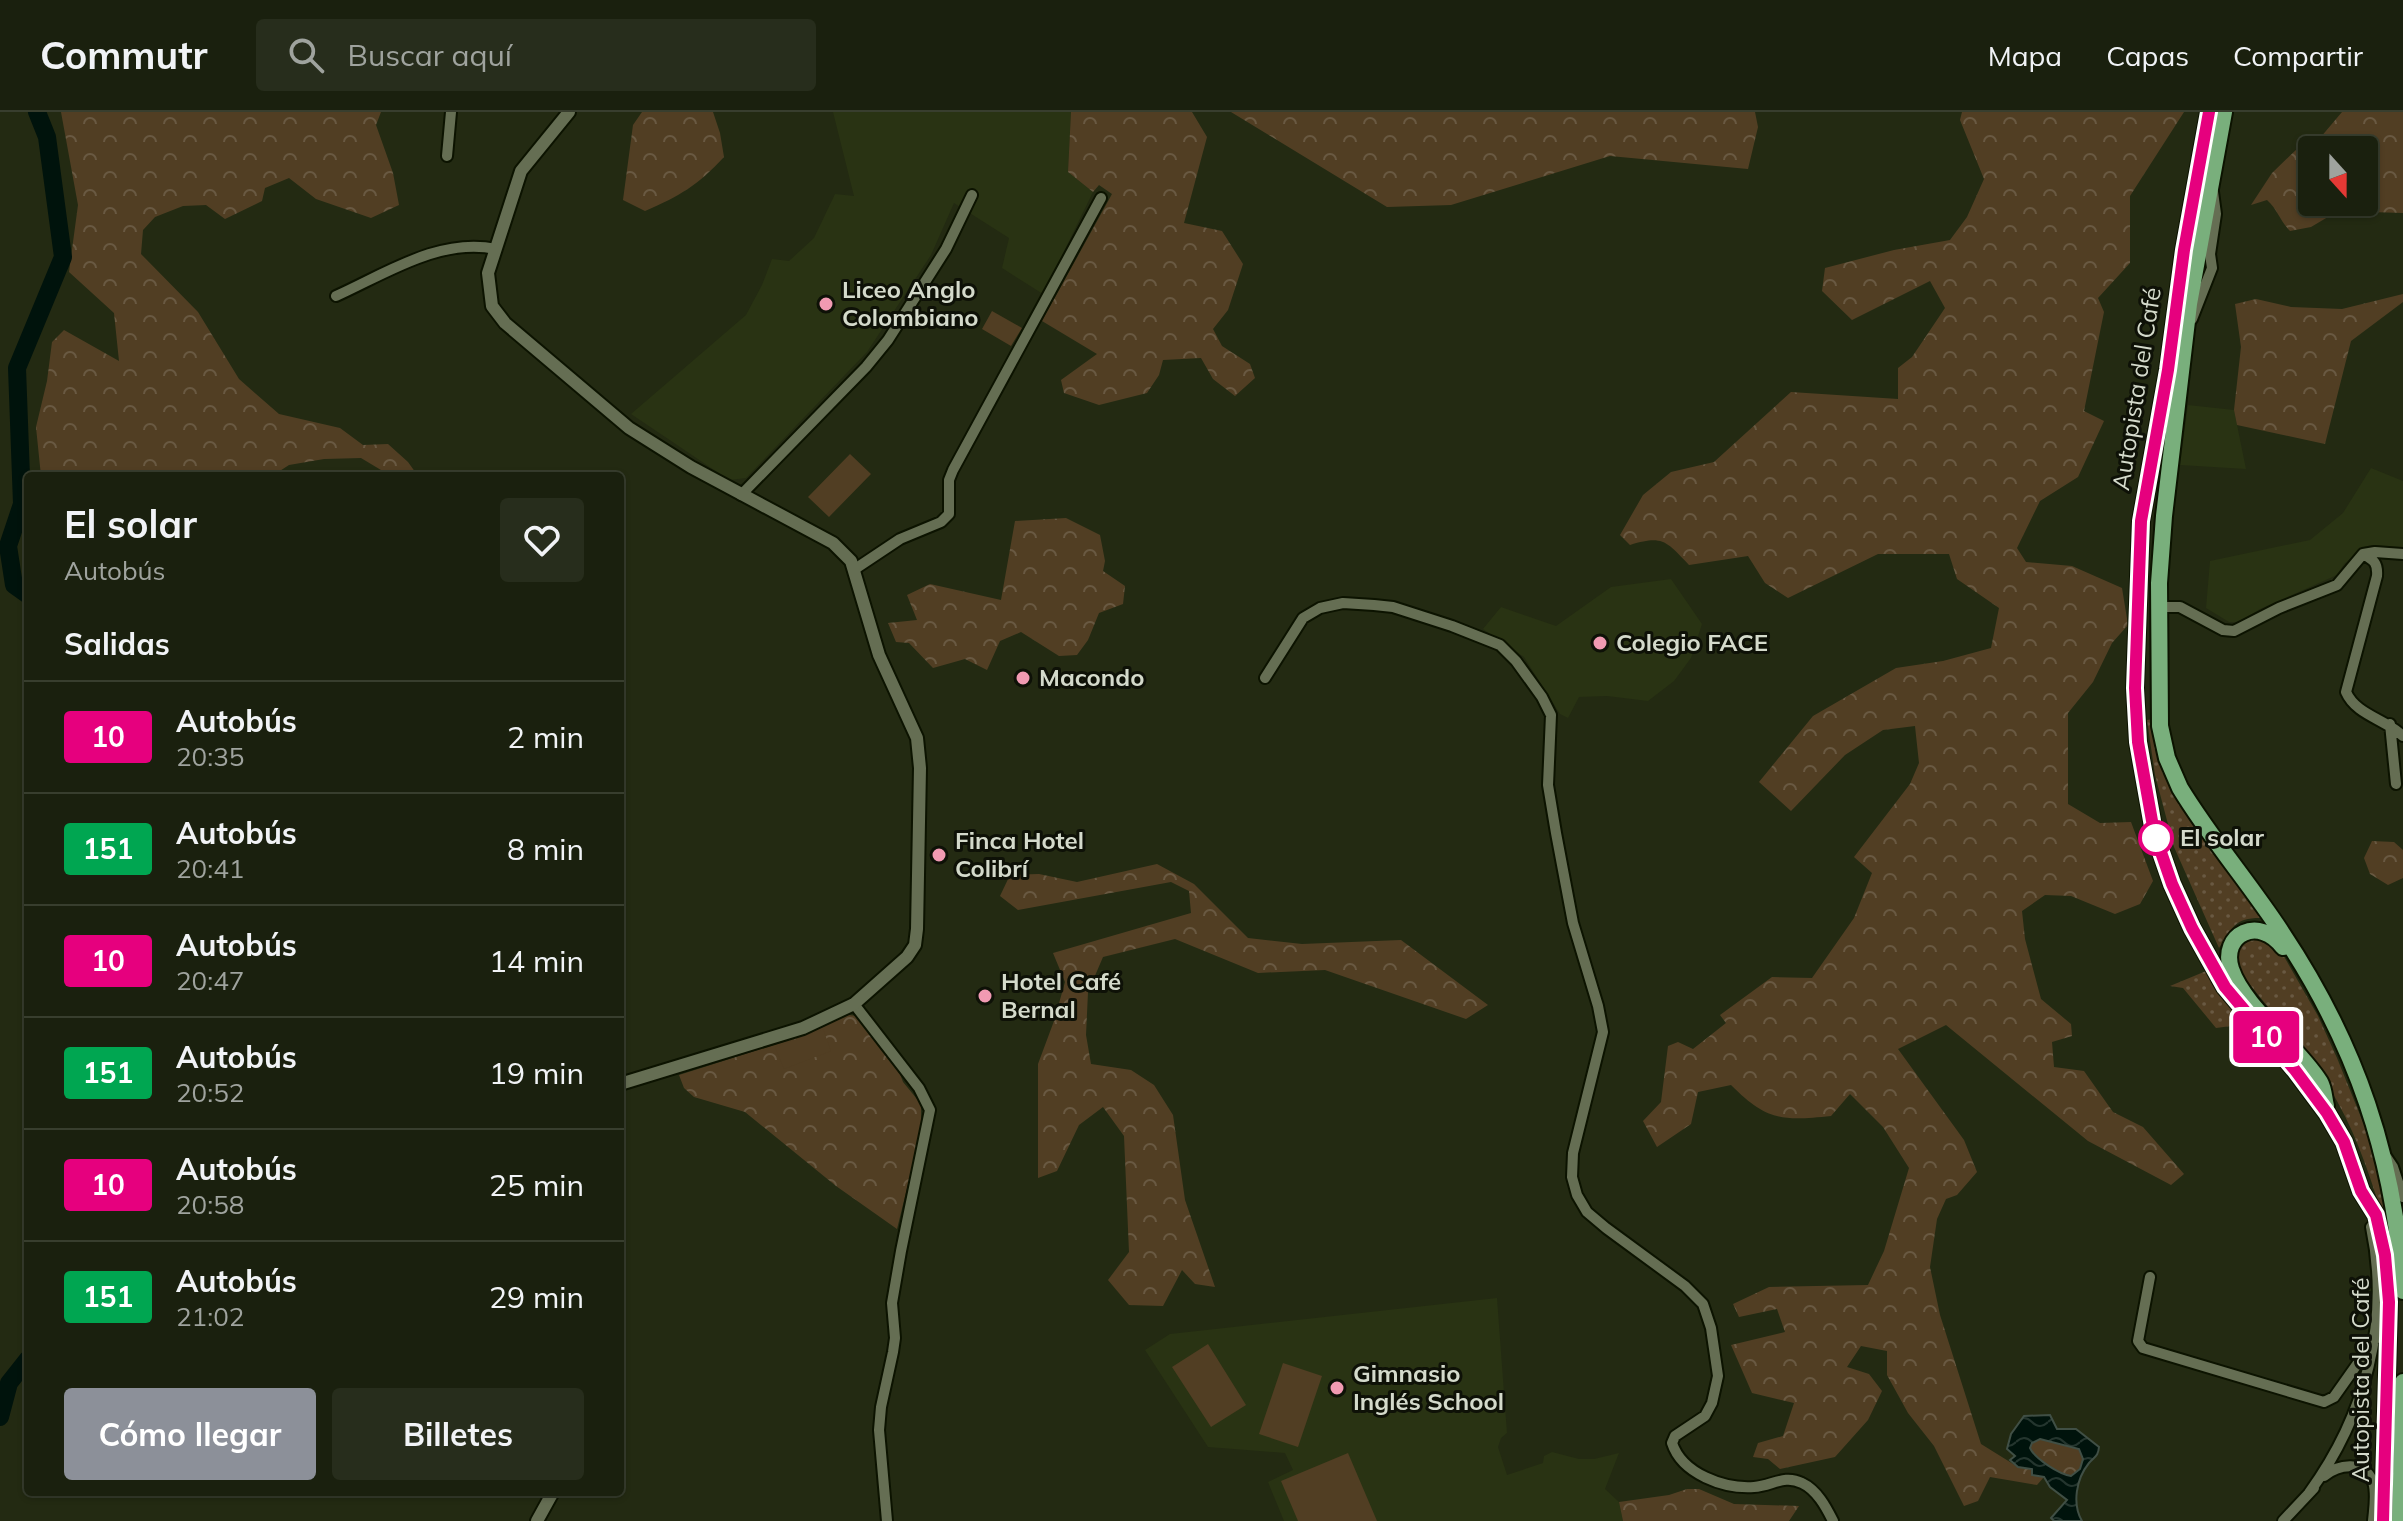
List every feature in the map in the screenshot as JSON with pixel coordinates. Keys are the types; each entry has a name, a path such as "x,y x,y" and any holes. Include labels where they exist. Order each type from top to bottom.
{"highway":[{"name":"Autopista del Café","path":"2209,112 2141,521 2135,688 2138,742 2147,802 2163,859 2204,953 2237,1002 2327,1113 2344,1142 2361,1191 2376,1215 2388,1279 2383,1521"},
{"name":"Autopista del Café","path":"2224,112 2194,274 2164,516 2159,607 2160,726 2173,774 2189,803 2312,979 2356,1068 2383,1153 2396,1217 2403,1291"},
{"path":"2327,1113 2321,1084 2237,981 2229,960 2238,937 2258,929 2277,939 2311,992 2341,1050 2356,1068"},
{"name":"Autopista del Café","path":"2400,1521 2403,1382"}],"street":[{"path":"447,156 451,112"},
{"path":"569,112 521,171 488,273 492,306 505,323 629,428 846,553 855,569 879,655 914,726 920,768 917,929 915,945 907,957 854,1004 803,1028 624,1083"},
{"path":"741,495 888,340 946,249 972,195"},
{"path":"855,569 900,539 941,522 949,514 949,480 953,470 1101,198"},
{"path":"336,296 420,257 466,245 496,249"},
{"path":"2159,607 2180,607 2223,630 2234,631 2279,608 2337,585 2363,554 2403,554"},
{"path":"2363,554 2374,560 2378,567 2377,576 2346,692 2352,704 2390,724 2403,736"},
{"path":"1265,678 1303,618 1320,608 1343,603 1374,605 1393,607 1500,645 1542,697 1551,715 1548,785 1556,833 1573,923 1603,1032 1573,1153 1572,1177 1577,1195 1587,1212 1685,1286 1703,1304 1711,1328 1718,1376 1712,1403 1705,1416 1675,1436 1672,1443 1678,1456 1693,1470 1716,1482 1738,1487 1758,1487 1784,1479 1802,1483 1815,1492 1833,1521"},
{"path":"2390,724 2396,784"},
{"path":"854,1004 919,1088 930,1110 892,1303 893,1352 881,1407 879,1430 887,1521"},
{"path":"2383,1153 2393,1167 2403,1197"},
{"path":"2309,1493 2336,1453 2357,1409 2375,1339 2377,1264 2361,1191"},
{"path":"2150,1277 2138,1341 2143,1348 2324,1402 2334,1397 2375,1339"},
{"path":"2283,1521 2334,1469 2342,1466 2357,1467 2369,1475 2373,1483 2373,1521"},
{"path":"537,1521 551,1496"}],"shaded area":[{"name":"Liceo Anglo Colombiano","path":"833,112 1071,112 1068,172 1093,192 1043,294 1002,268 1009,238 954,203 931,255 867,352 746,478 729,480 631,414 746,315 772,259 789,261 814,238 835,194 854,196"},
{"path":"2188,405 2234,410 2246,469 2180,465"},
{"path":"2371,468 2403,481 2403,548 2364,547 2344,564 2337,575 2260,609 2239,622 2229,622 2206,608 2210,561 2310,540 2343,513"},
{"name":"Colegio FACE","path":"1671,579 1702,624 1691,658 1674,681 1648,701 1607,696 1579,697 1568,718 1560,714 1524,657 1483,629 1501,607 1556,626 1611,587"},
{"name":"Gimnasio Inglés School","path":"1497,1298 1507,1433 1498,1447 1507,1475 1543,1463 1544,1456 1552,1452 1579,1459 1619,1453 1605,1489 1619,1502 1623,1521 1284,1521 1268,1482 1293,1470 1285,1453 1208,1447 1145,1350 1170,1334"}],"green space":[{"path":"61,112 381,112 376,125 393,173 399,205 371,218 316,199 289,178 265,188 262,201 225,219 206,205 183,206 155,217 143,230 141,254 198,312 239,379 279,414 340,428 363,445 388,444 415,472 384,472 361,458 324,459 289,465 278,472 41,472 36,427 52,342 64,330 119,361 114,313 69,272 78,205"},
{"path":"642,112 713,112 724,157 688,189 645,211 623,200 633,125"},
{"path":"1071,112 1192,112 1207,137 1184,223 1222,231 1243,264 1228,310 1213,329 1222,346 1250,364 1255,378 1235,396 1213,379 1201,358 1163,360 1159,375 1147,393 1099,405 1064,393 1061,380 1097,354 1042,321 1112,194 1099,185 1093,192 1068,172"},
{"path":"1231,112 1755,112 1758,127 1748,169 1610,156 1451,205 1387,207"},
{"path":"1962,112 2184,112 2130,196 2130,263 2098,298 2104,312 2084,411 2104,421 2078,477 2040,501 2017,548 2026,562 2072,566 2122,588 2128,625 2112,643 2093,682 2068,713 2068,804 2100,823 2131,822 2153,881 2140,904 2115,914 2071,896 2045,895 2022,911 2025,939 2041,999 2071,1024 2072,1036 2052,1042 2054,1067 2084,1071 2113,1112 2143,1127 2184,1174 2171,1185 2088,1141 1946,1025 1898,1049 1964,1140 1977,1172 1957,1195 1946,1199 1937,1219 1930,1267 1940,1315 1981,1444 2018,1467 2033,1469 2044,1477 2037,1485 1990,1477 1978,1501 1964,1506 1934,1446 1908,1413 1887,1375 1887,1351 1861,1346 1847,1367 1869,1374 1882,1391 1868,1420 1835,1457 1780,1469 1768,1459 1753,1457 1758,1443 1783,1436 1794,1403 1752,1393 1731,1345 1785,1332 1777,1309 1739,1317 1733,1304 1769,1287 1868,1285 1884,1251 1909,1168 1883,1127 1850,1094 1831,1116 1787,1118 1755,1106 1731,1085 1698,1092 1691,1124 1657,1147 1643,1121 1661,1102 1668,1046 1678,1042 1693,1049 1726,1023 1720,1015 1772,977 1812,978 1854,918 1872,873 1854,857 1910,784 1919,763 1915,726 1883,730 1845,755 1791,811 1759,782 1813,716 1896,668 1943,661 1991,648 1999,608 1957,579 1949,554 1878,554 1788,598 1765,583 1748,556 1689,565 1663,542 1630,545 1620,535 1643,495 1671,472 1714,462 1791,392 1898,399 1898,368 1912,357 1945,308 1930,281 1852,320 1822,291 1825,268 1894,250 1950,240 1967,217 1984,179 1960,120"},
{"path":"2342,112 2403,112 2403,213 2378,212 2378,136 2322,136"},
{"path":"2298,148 2298,216 2330,216 2311,227 2290,231 2267,200 2251,205 2272,173"},
{"path":"2403,294 2403,302 2351,341 2325,444 2237,425 2234,410 2241,347 2235,304 2256,299 2291,307 2342,309"},
{"path":"992,311 1022,328 1011,346 982,329"},
{"path":"850,454 871,474 829,517 808,497"},
{"path":"1066,518 1100,535 1105,561 1103,571 1125,586 1123,604 1099,613 1088,640 1077,655 1059,656 1021,632 1000,641 987,670 965,659 933,668 909,643 896,642 888,623 917,620 907,595 930,584 1001,600 1015,521"},
{"path":"2153,719 2167,772 2264,918 2247,919 2236,924 2219,948 2174,847 2155,775 2147,720"},
{"path":"2372,841 2394,842 2403,850 2403,878 2388,885 2370,874 2364,858"},
{"path":"1157,864 1194,884 1248,938 1302,944 1401,940 1488,1005 1466,1019 1325,970 1258,973 1175,939 1103,957 1088,992 1086,1035 1091,1064 1131,1070 1154,1085 1173,1115 1185,1200 1215,1287 1195,1284 1182,1270 1163,1306 1129,1305 1108,1280 1129,1252 1124,1136 1103,1107 1079,1125 1057,1171 1038,1178 1038,1064 1065,982 1053,953 1191,913 1189,891 1171,882 1018,910 1000,896 1010,875 1039,874 1077,882"},
{"path":"2259,934 2278,946 2318,1016 2371,1142 2394,1227 2386,1228 2359,1147 2326,1083 2237,968 2236,949 2239,942"},
{"path":"2211,969 2233,1004 2235,1011 2231,1026 2216,1028 2183,988 2170,986"},
{"path":"848,1015 858,1016 921,1104 921,1131 897,1229 836,1186 745,1112 694,1097 684,1088 679,1075 805,1035"},
{"path":"823,1029 831,1051 784,1069 775,1047"},
{"path":"1208,1344 1246,1405 1211,1427 1172,1367"},
{"path":"1283,1363 1322,1376 1298,1447 1259,1434"},
{"path":"2040,1439 2079,1449 2083,1459 2080,1469 2071,1476 2042,1461 2030,1448 2032,1442"},
{"path":"1348,1453 1377,1521 1298,1521 1281,1481"},
{"path":"1699,1489 1734,1504 1799,1506 1789,1521 1623,1521 1619,1502 1669,1495"}],"water":[{"path":"2050,1415 2057,1429 2076,1429 2099,1447 2078,1484 2076,1499 2082,1521 2054,1521 2051,1518 2067,1500 2050,1487 2044,1477 2032,1475 2032,1469 2018,1467 2010,1460 2015,1456 2007,1449 2011,1434 2024,1416","holes":["2040,1439 2079,1449 2083,1459 2080,1469 2071,1476 2048,1465 2030,1448"]}],"waterway":[{"path":"24,506 17,368 63,257 47,137 37,112"},
{"path":"22,504 8,546 14,585 24,592"},
{"path":"0,1417 9,1383 24,1364"}],"bus line":[{"name":"10","path":"2209,112 2141,521 2135,688 2138,742 2154,832 2172,884 2204,953 2225,987 2327,1113 2344,1142 2361,1191 2376,1215 2385,1255 2389,1302 2383,1521"}],"place":[{"name":"Liceo Anglo Colombiano","path":"826,304"},
{"name":"Colegio FACE","path":"1600,643"},
{"name":"Macondo","path":"1023,678"},
{"name":"El solar","path":"2156,838"},
{"name":"Finca Hotel Colibrí","path":"939,855"},
{"name":"Hotel Café Bernal","path":"985,996"},
{"name":"Gimnasio Inglés School","path":"1337,1388"}]}
